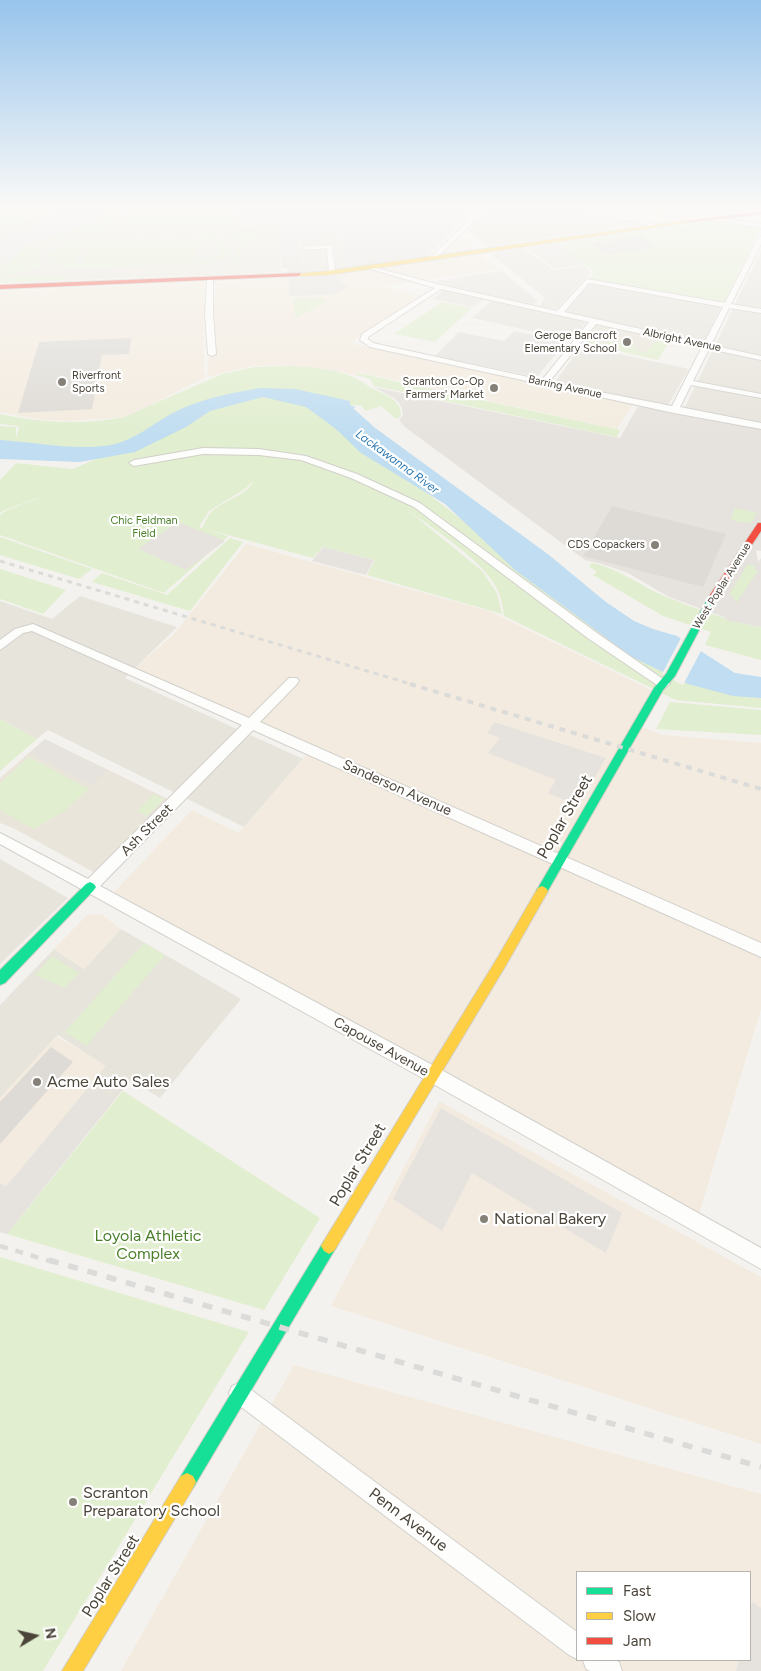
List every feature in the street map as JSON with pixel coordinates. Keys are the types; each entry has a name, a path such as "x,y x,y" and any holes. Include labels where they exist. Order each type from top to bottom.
{"main road":[{"path":"0,287 132,282"},
{"name":"West Poplar Avenue","path":"667,680 712,598 761,525"},
{"name":"Poplar Street","path":"72,1671 239,1392 502,961 656,693 667,680"},
{"name":"Ash Street","path":"0,979 90,887"}],"street":[{"path":"210,282 209,314 212,354"},
{"name":"Albright Avenue","path":"422,282 761,358"},
{"path":"560,312 586,282"},
{"path":"593,282 761,311"},
{"path":"674,410 727,305 741,282"},
{"name":"Barring Avenue","path":"440,287 365,336 364,340 370,345 544,383 761,426"},
{"path":"544,383 594,321"},
{"path":"688,382 761,396"},
{"path":"134,463 203,451 259,452 303,458 354,476 417,505 593,636 667,680"},
{"name":"Sanderson Avenue","path":"0,646 21,629 33,627 761,950"},
{"name":"Ash Street","path":"90,887 293,681"},
{"name":"Capouse Avenue","path":"0,838 432,1074 761,1259"},
{"name":"Penn Avenue","path":"239,1392 576,1646"},
{"path":"596,1661 610,1671"}],"shaded area":[{"path":"204,282 204,378 147,407 122,417 71,421 42,420 0,412 0,291"},
{"path":"217,282 410,282 382,286 421,295 351,343 633,404 617,429 359,372 355,375 328,369 275,365 251,366 207,377"},
{"path":"289,282 342,282 348,288 335,294 289,296"},
{"path":"438,282 515,282 538,301 533,305 490,295 473,307 433,299 449,285"},
{"path":"525,282 582,282 557,309 540,306 545,298"},
{"path":"746,282 761,282 761,423 684,409"},
{"path":"590,283 721,306 704,342 566,312"},
{"path":"492,300 586,322 572,340 472,318"},
{"name":"Geroge Bancroft Elementary School","path":"597,324 670,340 658,360 585,343"},
{"path":"514,331 566,341 537,377 435,356 459,332 504,341"},
{"path":"581,346 689,369 668,405 555,382"},
{"path":"373,387 620,438 638,406 761,429 761,551 756,550 758,562 761,558 761,626 729,619 669,597 628,573 585,560 405,427 399,420 403,415 399,403 394,398"},
{"path":"178,522 225,541 186,570 138,549"},
{"path":"246,544 489,611 651,690 633,724 663,735 761,743 761,1009 699,1214 426,1060 259,973 114,892 192,810 239,833 314,746 135,668 174,634"},
{"path":"323,547 374,560 366,575 312,561"},
{"path":"758,571 761,572 761,627 725,620"},
{"path":"80,596 177,627 125,678 303,759 244,827 48,730 37,739 0,719 0,601 52,619"},
{"path":"494,722 606,758 578,806 548,793 556,780 488,753 500,738 487,733"},
{"path":"45,739 170,800 97,874 13,828 0,823 0,778"},
{"path":"45,739 106,770 92,785 30,753"},
{"path":"0,859 68,898 0,964"},
{"path":"101,914 121,929 84,969 54,949 87,915"},
{"path":"121,929 241,999 160,1098 131,1080 34,1199 6,1187 105,1066 58,1035 0,1098 0,1005 54,949 84,969"},
{"path":"56,1036 106,1066 6,1186 34,1199 7,1234 0,1232 0,1098"},
{"path":"93,1085 115,1099 7,1234 0,1232 0,1183 6,1186"},
{"path":"439,1101 761,1277 761,1444 331,1306"},
{"path":"441,1108 622,1213 606,1253 472,1173 442,1231 393,1199"},
{"path":"294,1365 761,1494 761,1671 121,1671"},
{"path":"752,1602 761,1608 761,1671 736,1671 739,1661 751,1661"}],"green space":[{"path":"606,282 734,282 724,302"},
{"path":"321,298 327,301 295,317 293,299"},
{"path":"442,302 472,308 435,342 394,334"},
{"path":"588,337 597,338 594,341 604,344 610,340 637,346 634,350 644,353 659,338 670,340 658,360 585,343"},
{"name":"Chic Feldman Field","path":"291,366 317,368 353,377 392,398 398,405 401,416 396,419 381,406 365,411 361,405 350,405 350,401 338,399 411,481 550,587 761,688 761,708 676,700 504,616 499,593 482,569 457,546 404,507 482,571 497,593 502,614 367,575 375,560 323,547 338,529 313,558 204,528 228,536 164,593 0,535 0,515 7,510 66,488 7,509 0,513 0,480 16,463 73,469 96,459 0,445 0,426 16,427 16,438 19,428 17,426 0,424 0,414 62,422 109,420 124,417 222,374 254,367","holes":["253,481 241,494 212,511 202,528 199,527 209,511 245,489"]},
{"path":"358,373 620,430 617,437 374,386 370,379 356,375"},
{"path":"735,508 757,513 751,523 739,522 731,519"},
{"path":"0,537 92,569 79,579 0,555"},
{"path":"230,538 243,542 190,611 92,582 102,573 167,595"},
{"path":"592,563 613,570 659,594 692,607 761,627 761,660 705,645 711,632 663,616 593,575 597,572 589,566"},
{"path":"748,564 755,566 754,569 758,571 737,603 730,593"},
{"path":"0,569 66,590 43,614 0,599"},
{"path":"670,702 761,710 761,735 656,729"},
{"path":"0,719 37,739 0,771"},
{"path":"29,757 89,789 65,811 34,829 0,810 0,783"},
{"path":"154,794 164,799 147,816 137,811"},
{"path":"144,943 165,955 86,1046 65,1032"},
{"path":"52,956 79,973 65,988 35,975"},
{"name":"Loyola Athletic Complex","path":"123,1091 320,1218 264,1310 7,1234"},
{"name":"Loyola Athletic Complex","path":"0,1257 249,1332 43,1671 0,1671"}],"water":[{"name":"Lackawanna River","path":"260,388 295,389 350,401 350,405 356,407 353,408 374,427 549,555 606,602 634,621 677,636 735,673 761,677 761,698 733,696 688,684 632,657 515,570 445,504 361,453 336,429 306,407 263,397 210,411 186,427 135,452 80,462 0,459 0,440 73,447 115,444 132,438 171,414 199,402 218,396"}],"pier":[{"path":"682,636 702,649 683,685 662,674"}],"building":[{"name":"Riverfront Sports","path":"131,338 129,354 102,355 92,409 18,413 39,342"},
{"name":"CDS Copackers","path":"612,506 726,534 703,587 583,556"},
{"name":"Acme Auto Sales","path":"51,1047 73,1062 0,1144 0,1102"}],"railway":[{"path":"0,561 414,685"},
{"path":"410,684 761,789"},
{"path":"0,1246 53,1262"},
{"path":"49,1260 761,1467"}],"traffic: fast":[{"path":"542,891 659,688 670,676 712,598"},
{"path":"0,979 90,887"},
{"path":"187,1482 329,1246"}],"traffic: slow":[{"path":"329,1246 502,961 542,891"},
{"path":"72,1671 187,1482"}],"traffic: jam":[{"path":"0,287 115,282"},
{"path":"712,598 761,525"}],"place":[{"name":"Geroge Bancroft Elementary School","path":"627,342"},
{"name":"Riverfront Sports","path":"62,382"},
{"name":"Scranton Co-Op Farmers' Market","path":"494,388"},
{"name":"CDS Copackers","path":"655,545"},
{"name":"Acme Auto Sales","path":"37,1082"},
{"name":"National Bakery","path":"484,1219"},
{"name":"Scranton Preparatory School","path":"73,1502"}]}
